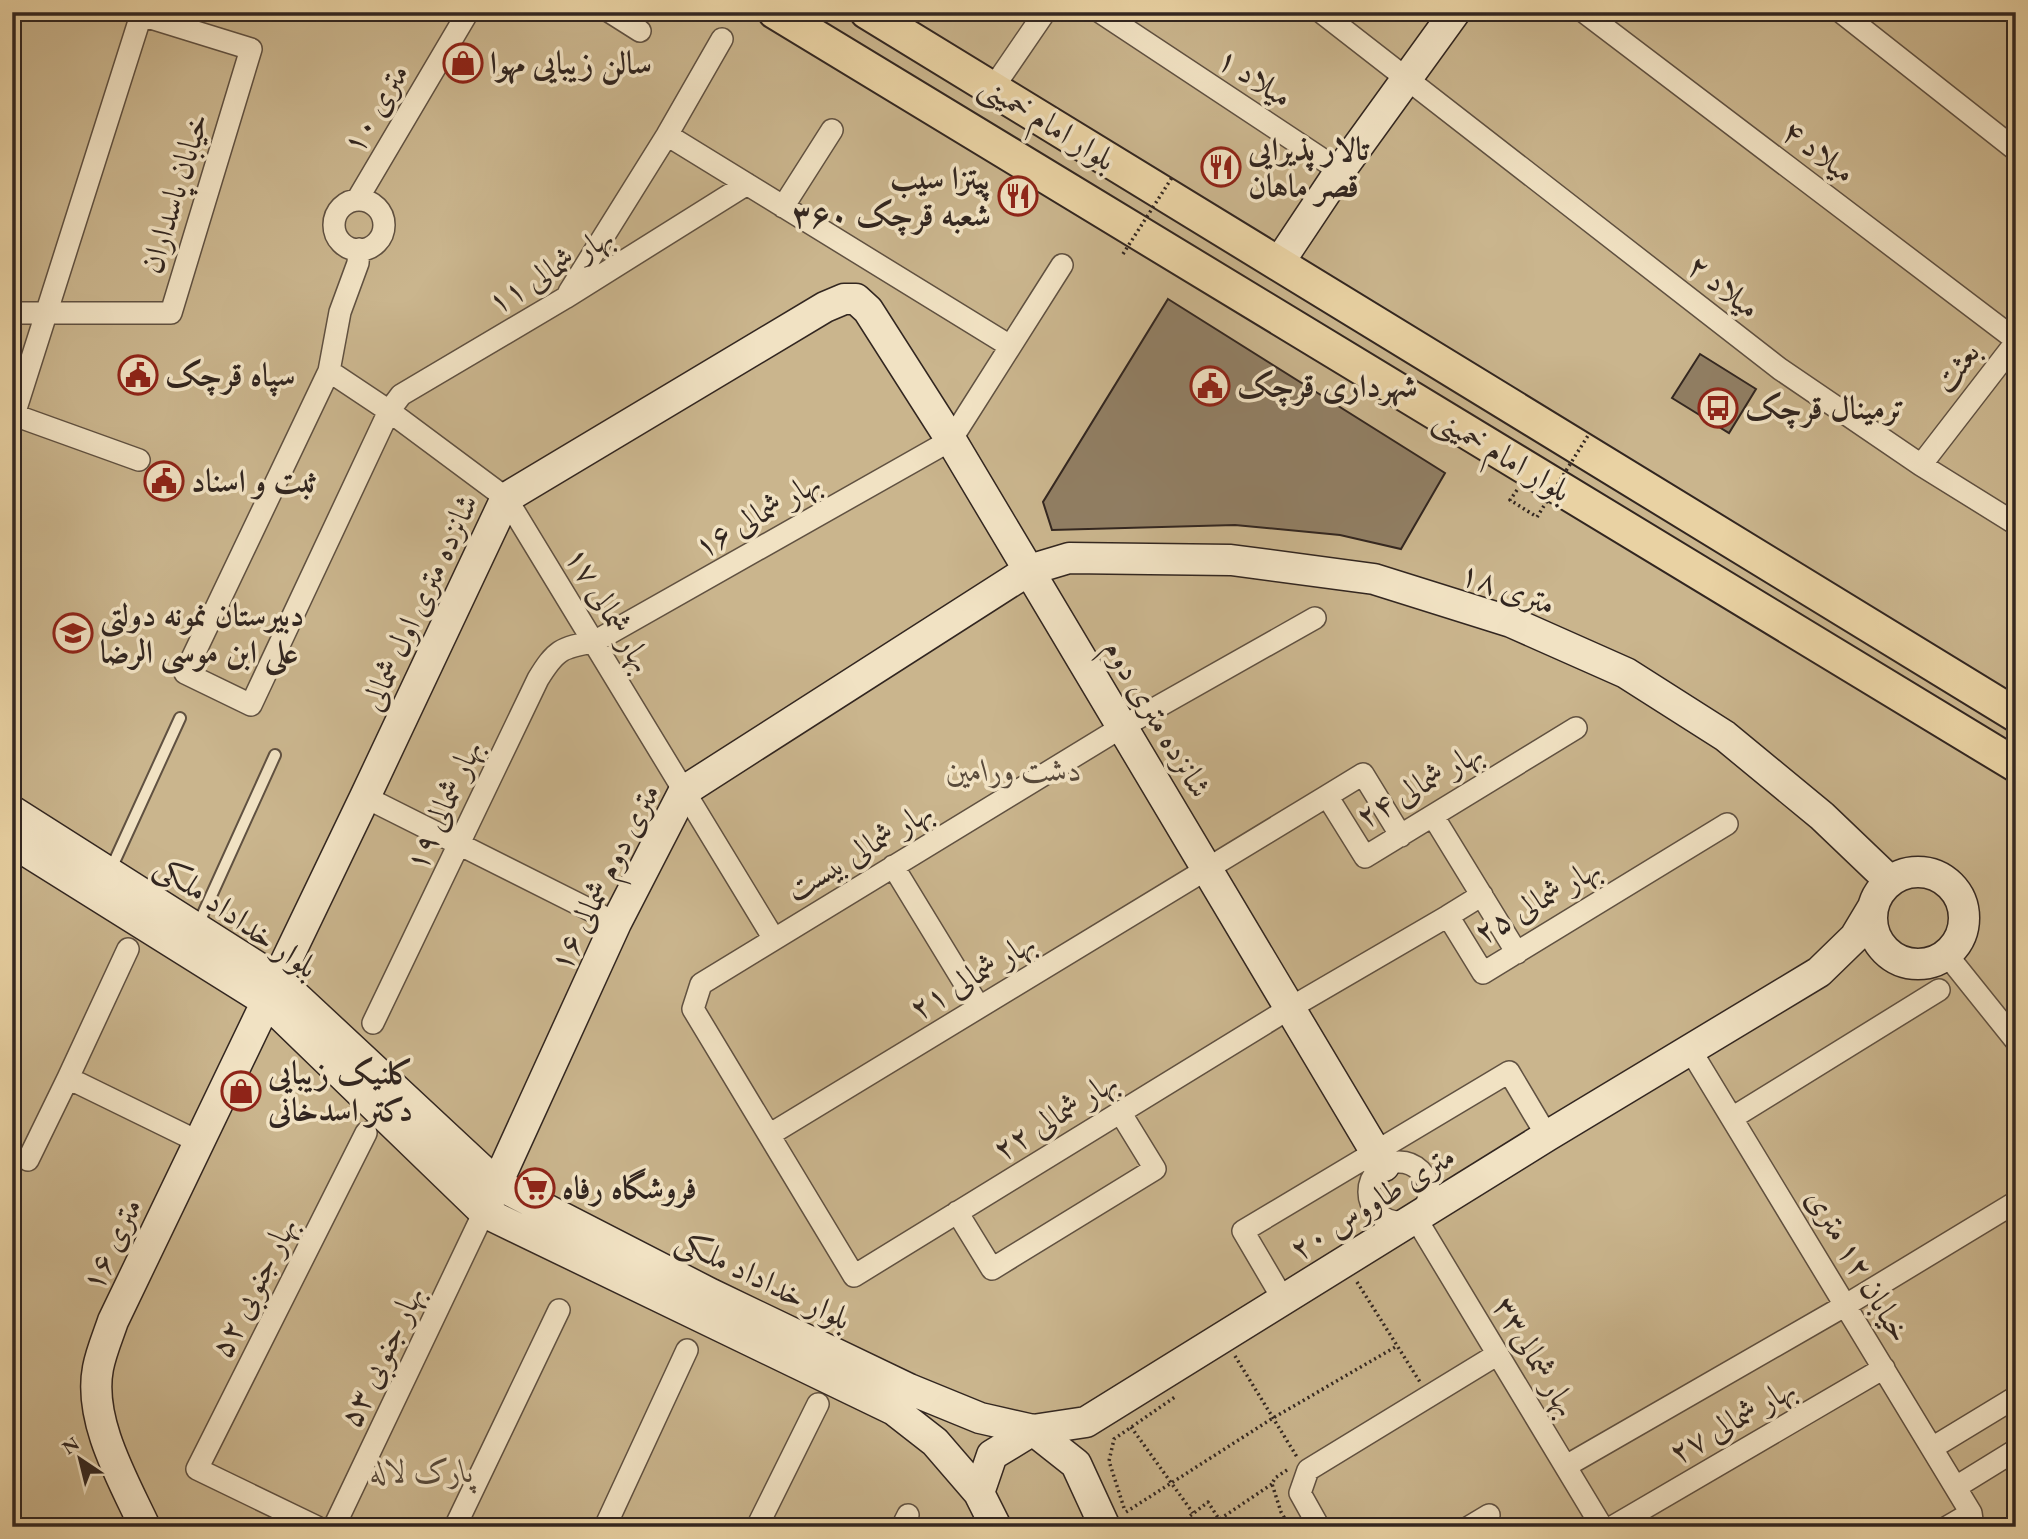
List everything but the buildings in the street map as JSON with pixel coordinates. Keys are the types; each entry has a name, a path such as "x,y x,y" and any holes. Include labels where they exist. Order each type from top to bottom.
{"main road":[{"name":"بلوار امام خمینی","path":"775,12 2016,765"},
{"name":"بلوار امام خمینی","path":"867,12 2016,715"}],"street":[{"name":"۱۰ متری","path":"357,200 468,12"},
{"path":"610,12 640,31"},
{"path":"993,88 1045,12"},
{"name":"میلاد ۱","path":"1100,12 1340,172"},
{"name":"میلاد ۲","path":"1321,12 1780,369 1921,465 2016,524"},
{"path":"1278,264 1340,172 1455,12"},
{"name":"میلاد ۴","path":"1584,12 2016,341"},
{"path":"1841,12 2016,150"},
{"path":"139,460 13,418 141,14"},
{"name":"خیابان پاسداران","path":"12,313 171,313 251,49 141,14"},
{"path":"565,298 667,135 722,39"},
{"path":"783,207 832,130"},
{"path":"667,135 1010,346"},
{"name":"بهار شمالی ۱۱","path":"389,411 401,395 565,298 747,184"},
{"path":"357,200 373,204 382,216 383,224 382,232 374,244 359,249 343,244 334,230 334,221 341,207 357,200"},
{"path":"359,249 358,263 340,312 329,371 185,673 251,705 389,411"},
{"path":"951,440 1062,265"},
{"name":"شانزده متری اول شمالی","path":"272,990 506,498 825,307 844,299 856,299 868,310"},
{"name":"شانزده متری دوم","path":"868,310 951,440 1379,1159"},
{"name":"بعثت","path":"1921,465 2016,341"},
{"name":"بهار شمالی ۱۷","path":"329,371 389,411 506,498 774,939"},
{"name":"بهار شمالی ۱۶","path":"594,642 951,440"},
{"name":"۱۸ متری","path":"1029,570 1069,558 1231,560 1374,579 1511,622 1626,673 1725,736 1822,816 1890,881"},
{"name":"۱۶ متری دوم شمالی","path":"484,1212 616,923 684,791 1029,570"},
{"name":"بهار شمالی بیست","path":"769,1135 693,1009 701,984 1122,727 1315,618"},
{"name":"بهار شمالی ۱۹","path":"373,1023 537,679 551,657 568,646 594,642"},
{"name":"بهار شمالی ۲۴","path":"1207,869 1328,796 1365,858 1576,728"},
{"path":"1328,796 1363,774 1401,836"},
{"path":"365,797 616,923"},
{"name":"بلوار خداداد ملکی","path":"12,811 197,927 497,1184 711,1294 909,1389 980,1418 1033,1430 1076,1464 1120,1519"},
{"path":"1433,816 1517,953"},
{"name":"بهار شمالی ۲۵","path":"1290,1008 1448,916 1483,974 1727,824"},
{"name":"بلوار خداداد ملکی","path":"12,842 272,990 484,1212 894,1410 935,1442 979,1493 996,1527"},
{"path":"893,866 979,1007"},
{"name":"بهار شمالی ۲۱","path":"769,1135 1207,869"},
{"path":"1917,871 1932,873 1955,890 1962,902 1965,917 1957,944 1947,955 1916,965 1900,961 1886,952 1877,939 1872,924 1873,907 1879,892 1890,881 1917,871"},
{"path":"1448,916 1482,895"},
{"name":"۲۰ متری طاووس","path":"979,1493 992,1455 1033,1430 1120,1417 1283,1299 1819,972 1855,937 1873,907"},
{"path":"28,1160 128,949"},
{"path":"1947,955 2016,1041"},
{"name":"۲۰ متری طاووس","path":"1819,972 1863,960 1881,958 1900,961"},
{"name":"۱۶ متری","path":"145,1527 111,1454 98,1410 97,1369 113,1321 272,990"},
{"path":"1732,1118 1939,990"},
{"name":"بهار شمالی ۲۲","path":"769,1135 854,1276 1290,1008"},
{"name":"خیابان ۱۲ متری","path":"1691,1051 1956,1487 1972,1520"},
{"path":"1283,1299 1243,1231 1379,1159 1509,1072 1547,1136"},
{"path":"68,1078 199,1142"},
{"path":"957,1212 992,1269 1108,1198 1155,1169 1120,1112"},
{"name":"بهار جنوبی ۵۲","path":"317,1527 197,1469 366,1133"},
{"path":"1379,1159 1407,1162 1417,1167 1425,1176 1429,1199 1424,1209 1415,1217 1404,1222 1392,1221 1381,1216 1373,1207 1369,1196 1370,1184 1379,1159"},
{"path":"1566,1466 1846,1305 2016,1202"},
{"name":"بهار جنوبی ۵۳","path":"334,1527 484,1212"},
{"name":"بهار شمالی۳۳","path":"1415,1217 1602,1527"},
{"path":"455,1527 559,1310"},
{"path":"605,1527 687,1350"},
{"path":"1320,1527 1300,1493 1308,1470 1499,1354"},
{"name":"بهار شمالی ۲۷","path":"1612,1527 1884,1368"},
{"path":"1932,1448 2016,1397"},
{"path":"758,1527 818,1404"},
{"path":"1076,1464 1120,1417"},
{"path":"1956,1487 2016,1450"},
{"path":"1469,1527 1489,1515"},
{"path":"1947,1527 1972,1520"}],"lane":[{"path":"110,872 180,718"},
{"path":"197,927 275,755"}],"path":[{"path":"1123,254 1173,176"},
{"path":"1510,500 1536,517 1589,435"},
{"path":"1357,1282 1421,1383"},
{"path":"1120,1417 1108,1461 1120,1519 1273,1418 1397,1346"},
{"path":"1234,1355 1300,1461"},
{"path":"1120,1417 1178,1395"},
{"path":"1120,1417 1193,1513"},
{"path":"1220,1520 1292,1467"},
{"path":"1272,1484 1281,1512 1290,1527"},
{"path":"1184,1527 1181,1523 1208,1502 1224,1527"}],"green space":[{"name":"دشت ورامین","path":"12,12 2016,12 2016,1527 12,1527"}],"place":[{"name":"سالن زیبایی مهوا","path":"463,63"},
{"name":"تالار پذیرایی قصر ماهان","path":"1221,167"},
{"name":"پیتزا سیب ۳۶۰ شعبه قرچک","path":"1018,196"},
{"name":"سپاه قرچک","path":"138,375"},
{"name":"شهرداری قرچک","path":"1210,386"},
{"name":"ترمینال قرچک","path":"1718,408"},
{"name":"ثبت و اسناد","path":"164,481"},
{"name":"دبیرستان نمونه دولتی علی ابن موسی الرضا","path":"73,633"},
{"name":"کلنیک زیبایی دکتر اسدخانی","path":"241,1091"},
{"name":"فروشگاه رفاه","path":"535,1188"}],"park label":[{"name":"پارک لاله","path":"422,1471"}]}
